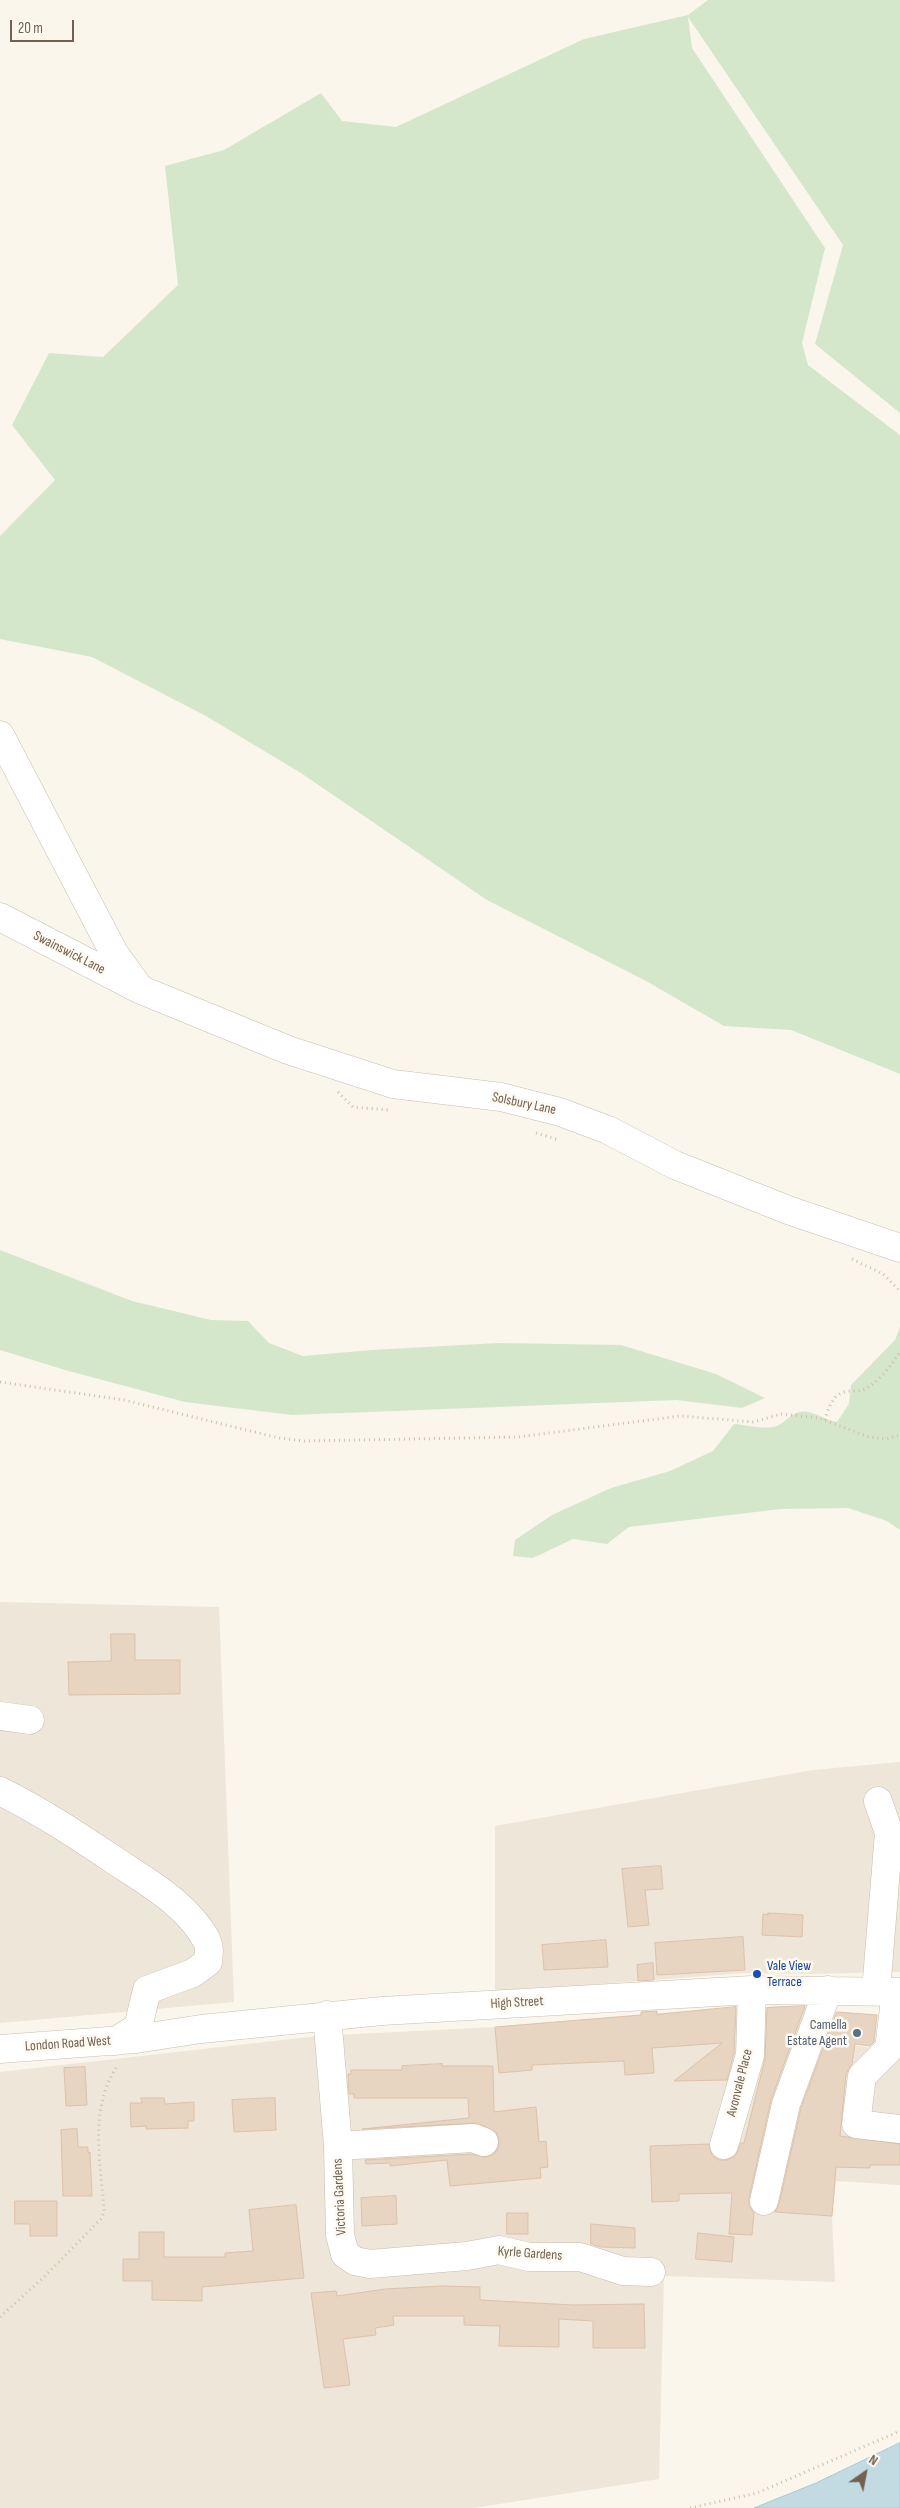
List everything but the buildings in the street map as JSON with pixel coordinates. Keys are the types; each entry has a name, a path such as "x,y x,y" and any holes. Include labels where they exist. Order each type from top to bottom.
{"street":[{"path":"0,735 114,953 139,989"},
{"name":"Swainswick Lane","path":"0,917 139,989"},
{"name":"Solsbury Lane","path":"139,989 288,1050 393,1084 501,1097 560,1112 608,1130 692,1172 788,1210 900,1248"},
{"path":"0,1716 30,1720"},
{"path":"0,1792 22,1802 70,1831 161,1890 188,1916 206,1940 210,1950 208,1962 193,1973 147,1990 138,2027 126,2040"},
{"path":"878,1801 889,1833 891,1991 894,2057 862,2076 856,2124 900,2129"},
{"name":"High Street","path":"126,2040 201,2029 326,2015 752,1990 891,1991"},
{"name":"Avonvale Place","path":"724,2145 750,2055 752,1990"},
{"path":"764,2202 786,2104 828,1990"},
{"name":"Victoria Gardens","path":"326,2015 338,2146 340,2235 344,2254 354,2261 370,2264 467,2256"},
{"name":"London Road West","path":"0,2049 126,2040"},
{"path":"338,2146 473,2138 484,2142"},
{"name":"Kyrle Gardens","path":"467,2256 494,2251 509,2251 529,2257 580,2257 623,2271 651,2272"}],"path":[{"path":"353,1107 391,1110"},
{"path":"530,1131 566,1142"},
{"path":"850,1258 883,1274 900,1291"},
{"path":"824,1420 827,1410 834,1399 842,1392 864,1390 894,1364 900,1351"},
{"path":"0,1382 124,1400 279,1438 304,1441 518,1438 680,1416 754,1422 781,1414 824,1420 869,1437 886,1439 900,1434"},
{"path":"0,2317 43,2278 101,2219 104,2212 99,2133 100,2111 103,2093 115,2070"},
{"path":"690,2508 757,2493 900,2432"}],"shaded area":[{"path":"0,1602 219,1607 234,2002 0,2023"},
{"path":"900,1762 900,1972 744,1973 495,1992 495,1826 813,1770"},
{"path":"781,2006 836,2009 833,2043 897,2051 900,2036 900,2185 836,2181 832,2216 835,2282 664,2276 659,2479 474,2508 0,2508 0,2072 318,2036 495,2027"}],"green space":[{"path":"708,0 900,0 900,413 815,344 843,245 688,17 692,48 825,248 802,343 808,365 900,435 900,1074 791,1030 724,1026 646,981 487,900 301,773 206,716 92,657 0,639 0,536 55,480 12,425 49,353 103,357 178,285 165,166 224,150 321,93 342,121 396,127 584,39 688,15"},
{"path":"0,1250 132,1301 211,1320 248,1321 269,1343 303,1356 498,1343 621,1345 716,1374 765,1398 742,1408 676,1400 292,1415 185,1402 65,1370 0,1350"},
{"path":"900,1327 900,1530 887,1521 848,1508 781,1509 629,1527 607,1544 573,1539 533,1558 513,1556 515,1540 552,1515 611,1488 670,1471 713,1451 734,1424 772,1427 781,1424 798,1412 812,1413 837,1422 849,1404 851,1385 895,1340"}],"water":[{"path":"900,2443 900,2508 754,2508 816,2483"}],"place":[{"name":"Vale View Terrace","path":"757,1974"},
{"name":"Camella Estate Agent","path":"857,2033"}]}
